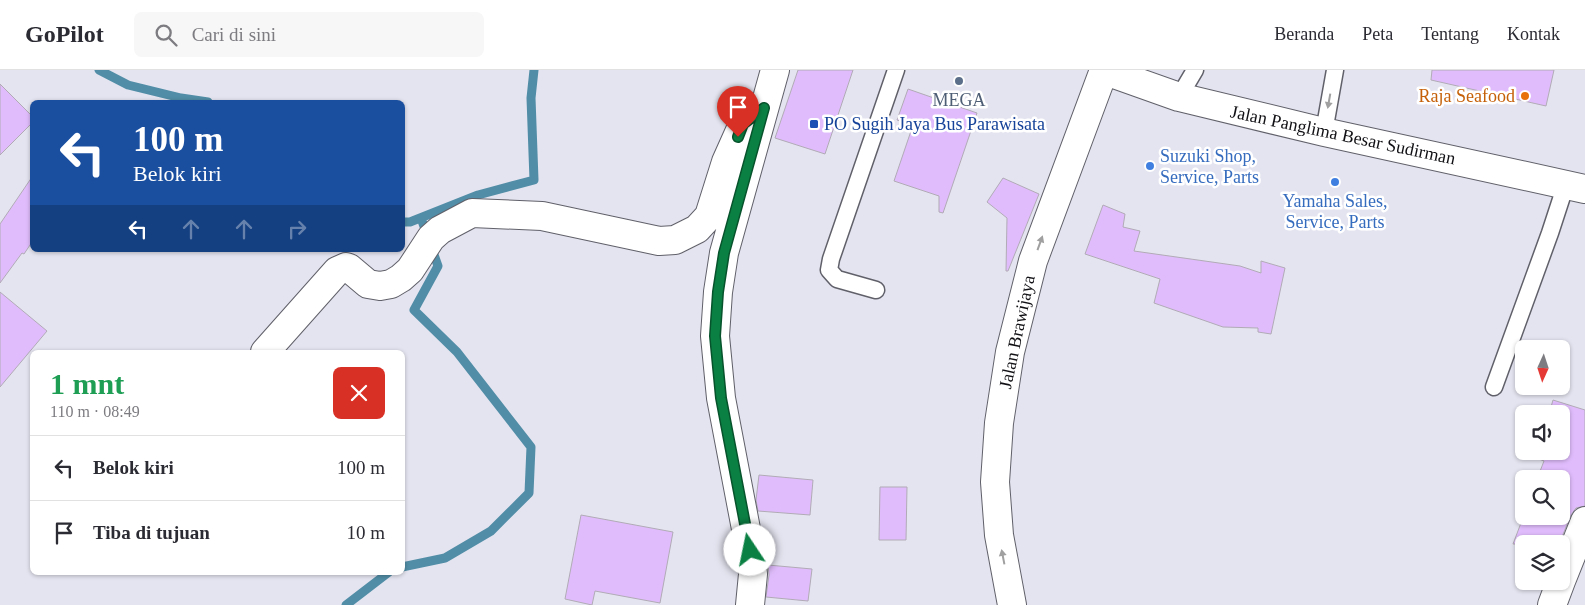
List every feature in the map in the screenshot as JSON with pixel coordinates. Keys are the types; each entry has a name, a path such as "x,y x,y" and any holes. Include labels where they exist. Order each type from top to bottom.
{"street":[{"path":"750,605 753,574 750,550 721,398 715,336 718,292 724,253 775,70"},
{"name":"Jalan Panglima Besar Sudirman","path":"1104,70 1144,78 1179,97 1324,132 1575,187"},
{"name":"Jalan Brawijaya","path":"1012,605 999,535 995,482 999,423 1010,352 1033,262 1104,70"},
{"path":"267,350 337,271 342,268 349,268 368,284 380,286 392,284 410,270 431,238 440,230 472,213 542,216 659,241 675,240 697,229 709,216 726,162 743,124 764,108"},
{"path":"1570,558 1585,521"},
{"path":"1552,605 1558,590"}],"lane":[{"path":"876,290 837,278 830,270 831,259 896,70"},
{"path":"1179,97 1195,70"},
{"path":"1324,132 1335,70"},
{"path":"1494,387 1550,233 1575,187"}],"building":[{"path":"798,70 853,70 825,154 775,138"},
{"name":"Raja Seafood","path":"1432,70 1554,70 1546,106 1431,80"},
{"path":"0,84 30,114 30,125 0,155"},
{"path":"908,89 977,113 943,213 939,212 939,196 894,181 913,125 897,120"},
{"path":"1003,178 1039,194 1008,271 1006,271 1007,218 987,202"},
{"path":"30,180 30,245 0,283 0,224"},
{"path":"1103,205 1125,214 1123,227 1140,231 1134,251 1240,266 1261,273 1261,261 1285,268 1271,334 1258,332 1258,328 1223,327 1154,303 1160,279 1085,254"},
{"path":"0,292 47,331 0,387"},
{"path":"1553,400 1569,405 1552,405"},
{"path":"1570,405 1585,410 1585,506 1576,508 1570,517 1570,470 1540,470 1544,461 1542,460 1570,460"},
{"path":"759,475 813,480 810,515 758,511 756,500"},
{"path":"880,487 907,487 906,540 879,540"},
{"path":"581,515 673,532 660,603 595,591 592,605 565,599"},
{"path":"1520,525 1567,525 1563,535 1516,535"},
{"path":"768,565 812,569 808,601 766,597 769,575"}],"waterway":[{"path":"99,70 128,85 194,100"},
{"path":"405,222 410,222 478,195 534,180 531,98 534,70"},
{"path":"405,566 445,558 491,531 529,493 531,447 457,352 414,310 438,266 421,218"},
{"path":"346,605 385,575"}],"place":[{"name":"MEGA","path":"959,81"},
{"name":"Raja Seafood","path":"1525,96"},
{"name":"PO Sugih Jaya Bus Parawisata","path":"814,124"},
{"name":"Suzuki Shop, Service, Parts","path":"1150,166"},
{"name":"Yamaha Sales, Service, Parts","path":"1335,182"}],"route":[{"path":"738,137 743,124 764,108 724,253 718,292 715,336 721,398 750,550"}]}
